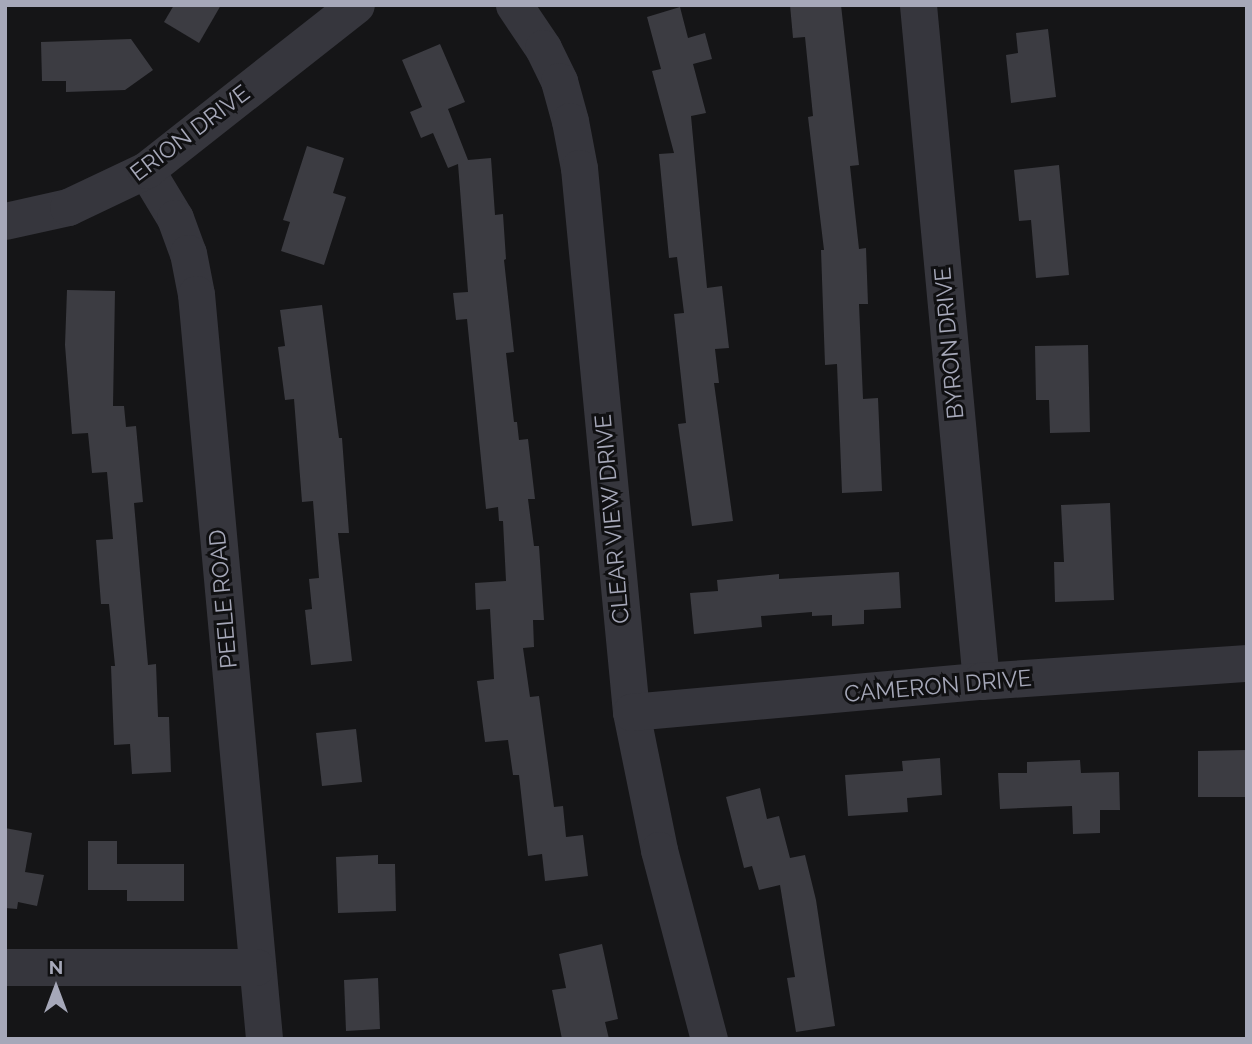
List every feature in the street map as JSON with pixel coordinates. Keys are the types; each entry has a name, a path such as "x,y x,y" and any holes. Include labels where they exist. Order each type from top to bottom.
{"street":[{"name":"ERION DRIVE","path":"5,221 68,207 146,170 356,5"},
{"name":"CLEAR VIEW DRIVE","path":"514,5 543,48 559,80 579,168 631,712 659,850 709,1039"},
{"name":"BYRON DRIVE","path":"918,5 981,681"},
{"name":"PEELE ROAD","path":"146,170 175,218 188,253 196,295 264,1039"},
{"name":"CAMERON DRIVE","path":"631,712 981,681 1247,663"},
{"path":"5,967 256,967"}],"building":[{"path":"174,5 221,5 199,43 164,22"},
{"path":"790,5 841,5 859,165 850,166 859,249 866,248 868,304 859,304 863,399 878,398 882,491 842,493 837,364 825,365 821,250 824,250 808,117 813,116 805,37 793,38"},
{"path":"680,7 688,38 705,33 712,59 693,64 706,113 691,116 707,288 722,286 729,348 715,349 719,383 714,383 733,521 692,526 678,424 686,423 674,314 684,313 677,257 669,258 659,154 674,153 652,71 661,69 647,17"},
{"path":"1048,29 1056,97 1011,103 1006,55 1018,53 1016,33"},
{"path":"131,39 153,70 125,90 66,92 66,81 42,81 41,42"},
{"path":"440,44 465,102 448,109 468,160 491,158 495,215 503,214 504,260 514,352 506,353 514,422 517,422 519,440 528,439 535,499 528,499 534,546 539,546 544,620 533,620 534,647 523,648 530,697 539,696 554,807 563,806 566,837 583,835 588,876 545,881 542,854 528,856 519,775 513,775 508,740 485,742 477,681 494,679 490,609 476,610 475,583 506,581 503,521 499,521 498,507 486,509 467,319 456,320 453,293 468,292 458,164 448,168 433,133 421,138 410,112 422,107 402,60"},
{"path":"307,146 344,158 333,193 346,197 324,265 281,251 290,222 283,220"},
{"path":"1059,165 1069,275 1036,278 1031,220 1019,221 1014,170"},
{"path":"67,290 115,291 113,406 124,406 126,427 136,426 143,502 134,503 148,665 156,664 158,717 169,717 171,772 132,774 130,744 114,745 111,666 115,666 109,604 101,604 96,540 113,539 107,472 92,473 88,433 72,434 65,345"},
{"path":"322,305 339,438 342,438 349,533 338,533 352,661 311,665 305,610 312,609 309,579 319,578 313,501 302,502 294,399 285,400 278,347 285,346 280,310"},
{"path":"1088,345 1090,432 1050,433 1049,400 1036,400 1035,346"},
{"path":"1110,503 1114,600 1055,602 1054,562 1064,562 1061,505"},
{"path":"899,572 901,608 864,610 864,624 832,626 832,615 812,616 812,612 761,616 762,627 694,634 690,593 718,591 717,580 779,574 779,579"},
{"path":"356,729 362,782 322,786 316,733"},
{"path":"1247,750 1247,797 1198,797 1198,751"},
{"path":"940,758 942,795 907,798 908,812 848,816 845,775 903,771 902,761"},
{"path":"1080,760 1081,773 1119,772 1120,810 1100,810 1100,833 1073,834 1072,806 1000,809 998,773 1027,773 1027,762"},
{"path":"760,788 767,819 779,816 790,858 805,855 816,900 835,1026 796,1032 787,978 795,977 780,885 759,890 752,866 744,868 726,797"},
{"path":"5,828 32,833 25,872 44,875 37,906 18,902 17,909 5,908"},
{"path":"88,841 117,841 117,864 184,864 184,901 127,901 127,890 88,890"},
{"path":"378,855 378,864 395,864 396,911 338,913 336,857"},
{"path":"602,944 618,1019 605,1022 609,1039 562,1039 552,990 566,988 559,954"},
{"path":"378,978 380,1029 346,1031 344,980"}]}
